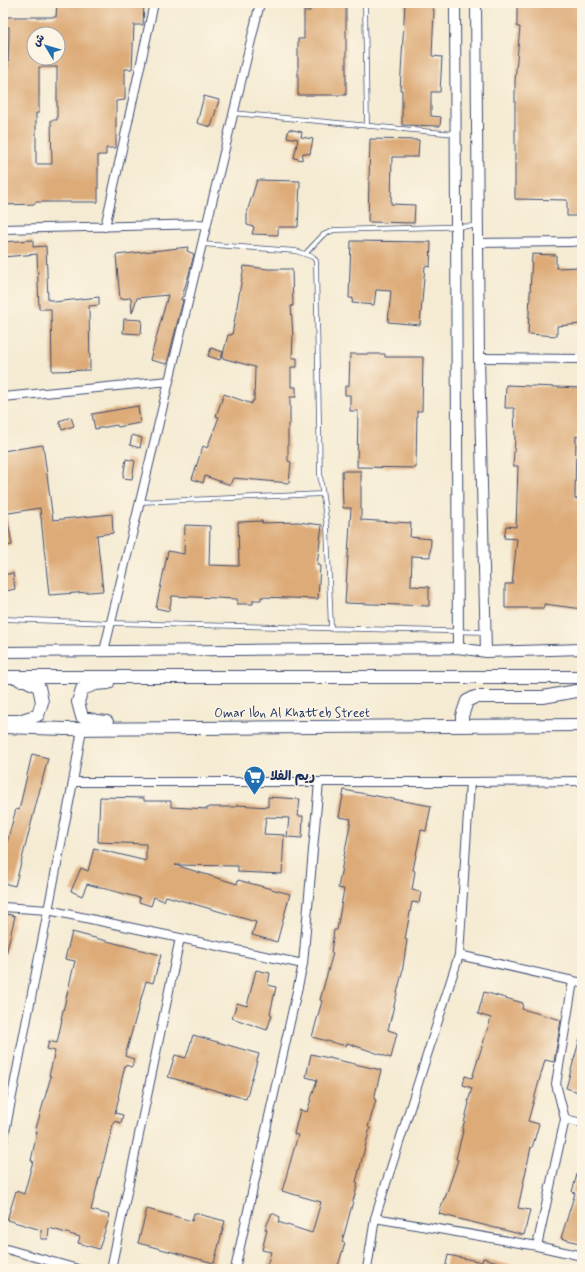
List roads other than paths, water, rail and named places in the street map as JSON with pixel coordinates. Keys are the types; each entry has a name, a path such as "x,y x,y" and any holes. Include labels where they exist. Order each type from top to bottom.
{"main road":[{"path":"162,677 96,684 82,689 78,702 82,717 97,722 172,728"},
{"path":"3,678 582,677"},
{"path":"3,678 25,680 38,688 42,702 38,715 3,722"},
{"path":"462,726 462,716 467,701 475,697 543,697 582,690"},
{"name":"Omar Ibn Al Khatteb Street","path":"3,727 82,729 582,725"}],"street":[{"path":"105,227 154,3"},
{"path":"104,651 260,3"},
{"path":"455,3 458,648"},
{"path":"476,3 479,358 486,652"},
{"path":"3,229 207,224"},
{"path":"478,243 582,241"},
{"path":"479,358 582,359"},
{"path":"3,396 169,381"},
{"path":"3,652 458,648 486,652 582,649"},
{"path":"3,1142 4,1129 73,782 82,729"},
{"path":"73,782 582,781"},
{"path":"235,1269 303,964 319,782"},
{"path":"367,1269 375,1218 459,955 470,782"},
{"path":"3,907 48,910 303,964"},
{"path":"111,1269 180,938"},
{"path":"459,955 582,983"},
{"path":"538,1246 565,1119 556,1084 573,981"},
{"path":"565,1119 582,1123"},
{"path":"375,1218 538,1246 582,1256"},
{"path":"3,1248 78,1269"}],"lane":[{"path":"365,3 367,126"},
{"path":"233,113 455,134"},
{"path":"306,253 323,235 334,230 478,226"},
{"path":"202,244 296,251 313,256 316,261 320,475 327,526 331,629"},
{"path":"140,502 322,494"},
{"path":"3,619 485,632"}],"place":[{"name":"ريم الفلا","path":"254,796"}]}
